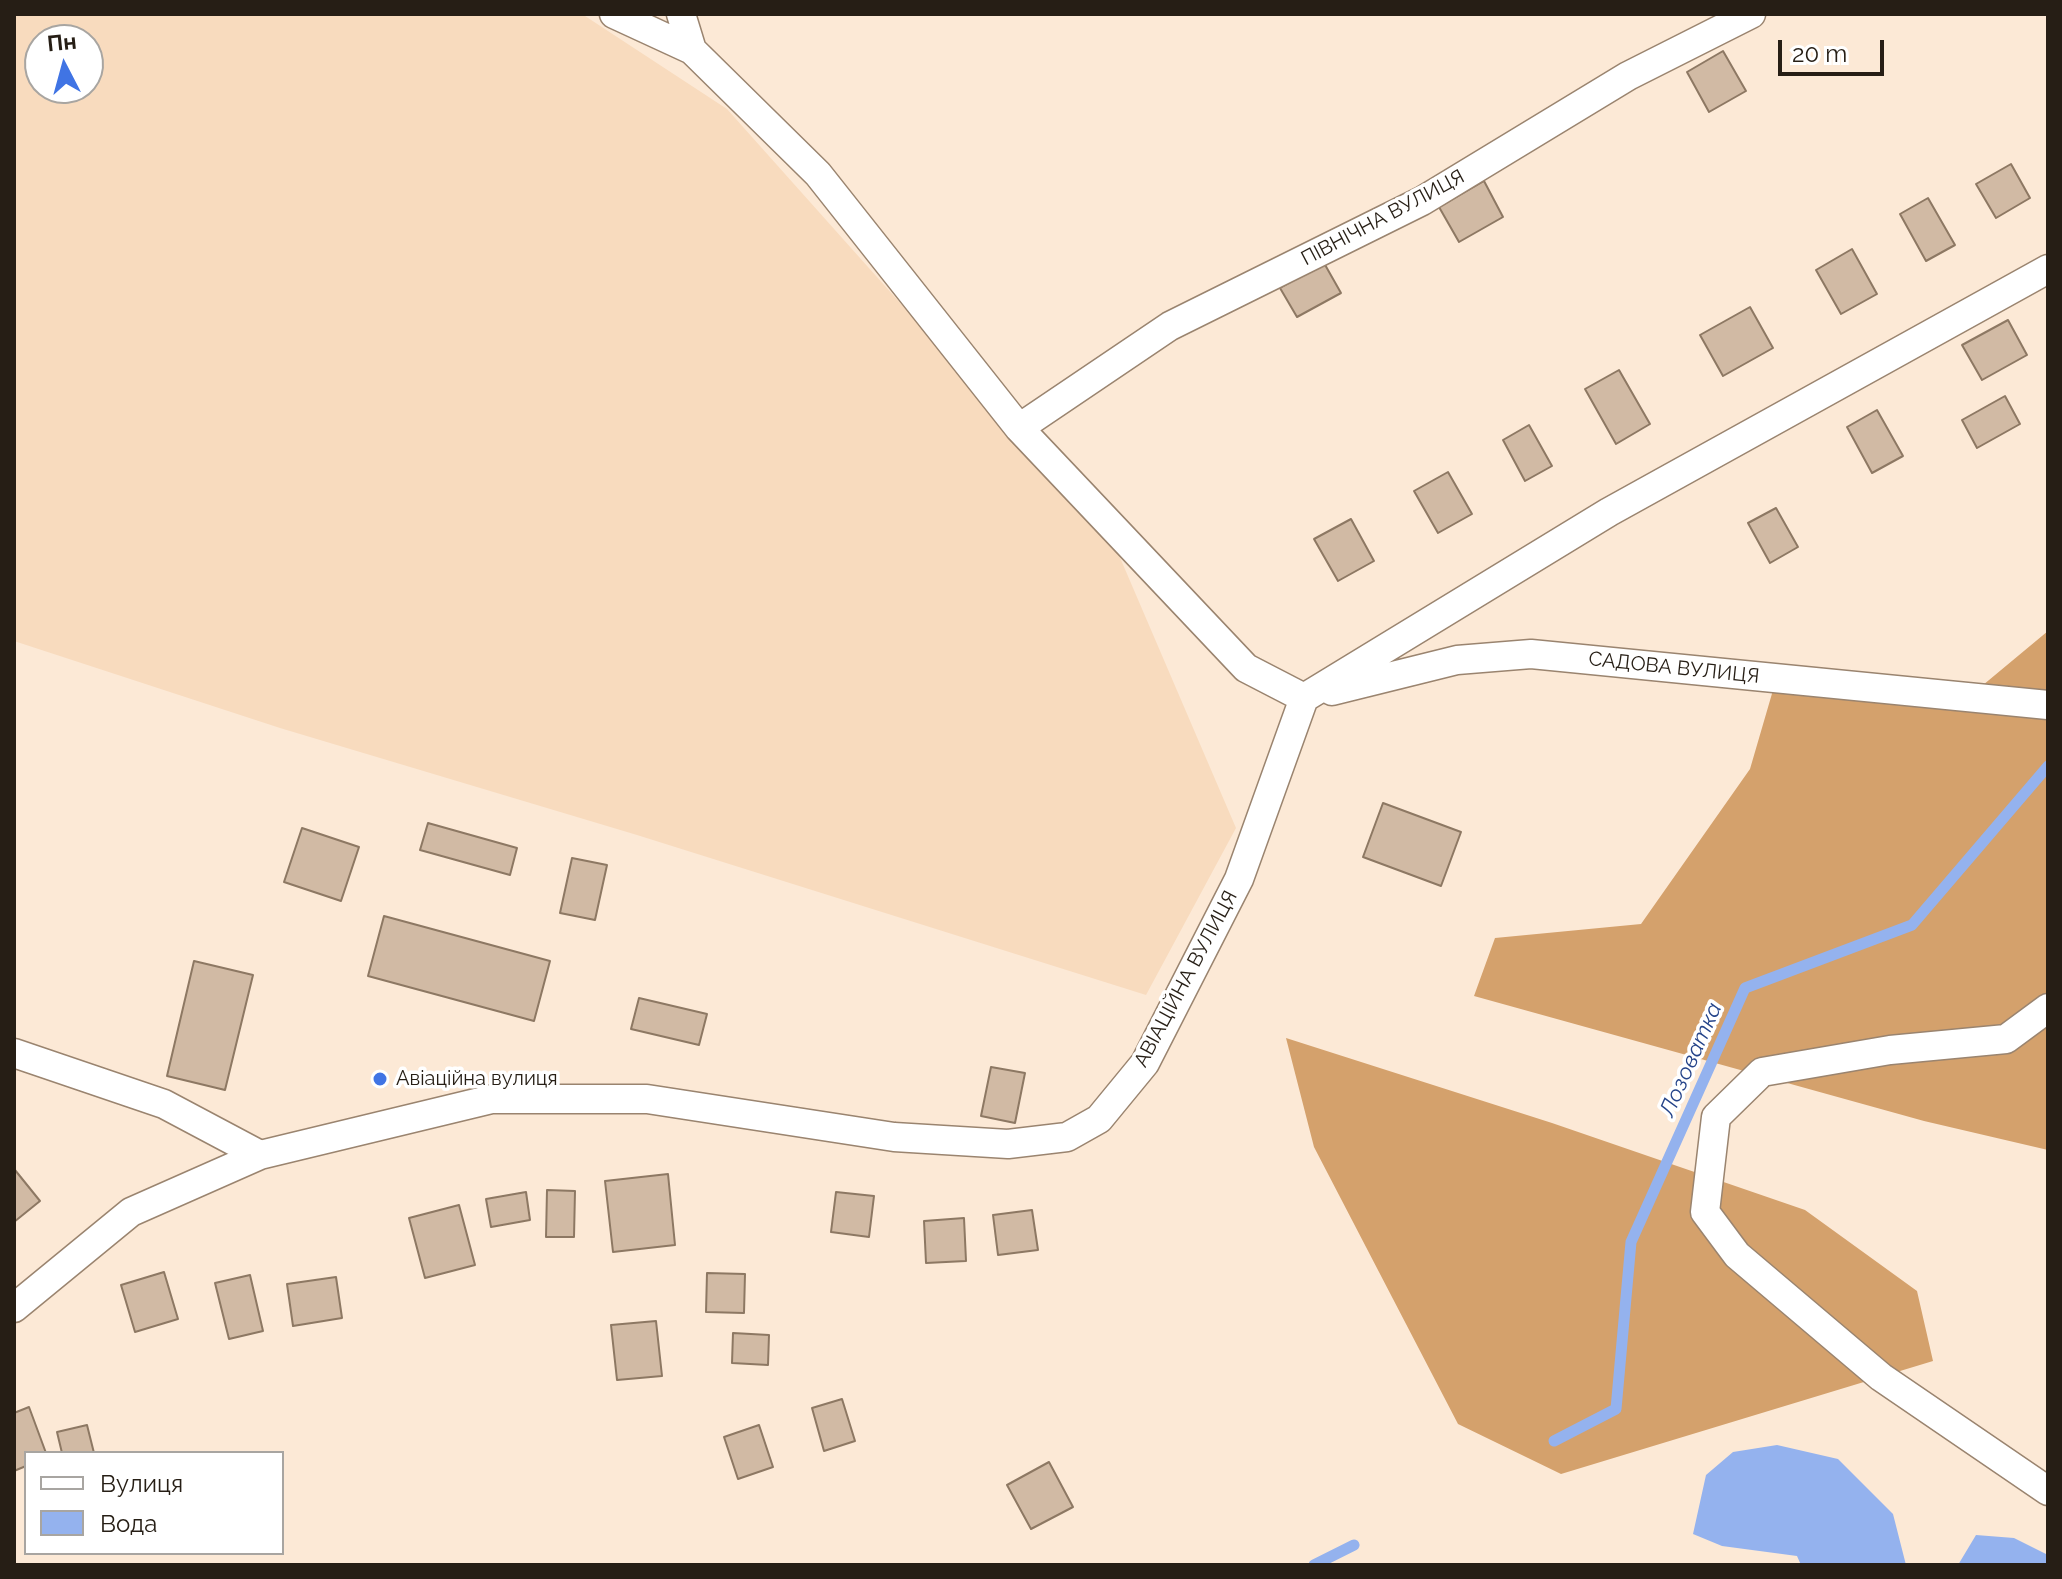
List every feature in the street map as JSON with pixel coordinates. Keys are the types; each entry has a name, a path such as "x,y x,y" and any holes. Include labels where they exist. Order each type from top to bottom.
{"street":[{"path":"614,14 692,50 818,174 1019,428 1246,668 1304,698 1609,512 2048,269"},
{"path":"681,14 692,50"},
{"name":"ПІВНІЧНА ВУЛИЦЯ","path":"1019,428 1170,326 1422,201 1628,76 1751,14"},
{"name":"САДОВА ВУЛИЦЯ","path":"1304,698 1457,660 1531,654 2048,705"},
{"name":"АВІАЦІЙНА ВУЛИЦЯ","path":"14,1308 131,1212 260,1155 492,1099 647,1099 909,1138 1008,1144 1067,1137 1099,1119 1145,1063 1239,879 1304,698"},
{"path":"2048,1008 2006,1039 1890,1050 1762,1072 1716,1117 1705,1212 1737,1255 1881,1377 2048,1491"},
{"path":"14,1053 164,1104 260,1155"}],"shaded area":[{"path":"14,14 582,14 727,109 1009,425 1088,483 1236,828 1146,995 637,835 280,728 14,641"},
{"path":"2048,631 2048,1150 1924,1121 1474,996 1495,938 1641,924 1750,769 1778,673 1977,690"},
{"path":"1286,1038 1552,1123 1805,1210 1917,1291 1933,1361 1561,1474 1458,1424 1314,1147"}],"water":[{"path":"1777,1445 1838,1459 1893,1514 1906,1565 1801,1565 1797,1556 1722,1546 1693,1534 1706,1475 1733,1452"},
{"path":"1976,1535 2014,1538 2048,1555 2048,1565 1958,1565"}],"building":[{"path":"1723,51 1746,91 1709,112 1687,72"},
{"path":"2011,164 2030,198 1996,218 1976,184"},
{"path":"1484,181 1503,217 1459,242 1439,207"},
{"path":"1928,198 1955,245 1926,261 1900,214"},
{"path":"1852,249 1877,294 1841,314 1816,270"},
{"path":"1324,263 1341,293 1297,317 1280,288"},
{"path":"1750,307 1773,348 1723,376 1700,335"},
{"path":"2008,320 2027,355 1982,380 1962,345"},
{"path":"1619,370 1650,424 1616,444 1585,389"},
{"path":"2005,396 2020,424 1977,448 1962,420"},
{"path":"1877,410 1903,456 1872,473 1847,427"},
{"path":"1529,425 1552,466 1525,481 1503,440"},
{"path":"1448,472 1472,514 1438,533 1414,491"},
{"path":"1776,508 1798,547 1770,563 1748,523"},
{"path":"1351,519 1374,561 1338,581 1314,539"},
{"path":"1383,803 1461,832 1441,886 1363,857"},
{"path":"428,823 517,848 510,875 420,850"},
{"path":"302,828 359,847 341,901 284,882"},
{"path":"572,858 607,865 595,920 560,913"},
{"path":"384,916 550,961 534,1021 368,976"},
{"path":"194,961 253,975 225,1090 167,1076"},
{"path":"639,998 707,1014 699,1045 631,1029"},
{"path":"991,1067 1025,1073 1015,1123 981,1116"},
{"path":"14,1171 40,1201 14,1222"},
{"path":"668,1174 675,1245 613,1252 605,1181"},
{"path":"547,1190 575,1191 574,1237 546,1237"},
{"path":"526,1192 530,1220 491,1227 486,1199"},
{"path":"836,1192 874,1196 869,1237 831,1232"},
{"path":"459,1205 475,1265 425,1278 409,1218"},
{"path":"1032,1210 1038,1250 998,1255 993,1215"},
{"path":"964,1218 966,1261 926,1263 924,1221"},
{"path":"164,1272 178,1319 135,1332 121,1285"},
{"path":"707,1273 745,1274 744,1313 706,1312"},
{"path":"250,1275 263,1331 229,1339 215,1283"},
{"path":"336,1277 342,1318 293,1326 287,1284"},
{"path":"656,1321 662,1376 617,1380 611,1325"},
{"path":"733,1333 769,1335 768,1365 732,1363"},
{"path":"842,1399 855,1441 824,1451 812,1408"},
{"path":"29,1407 45,1451 24,1451 24,1467 14,1471 14,1413"},
{"path":"87,1425 94,1451 62,1451 57,1432"},
{"path":"759,1425 773,1467 738,1479 724,1437"},
{"path":"1049,1462 1073,1507 1031,1529 1007,1485"}],"waterway":[{"name":"Лозоватка","path":"1554,1441 1616,1409 1631,1242 1745,988 1912,925 2048,766"},
{"name":"Лозоватка","path":"1314,1565 1354,1545"}],"place":[{"name":"Авіаційна вулиця","path":"380,1079"}]}
